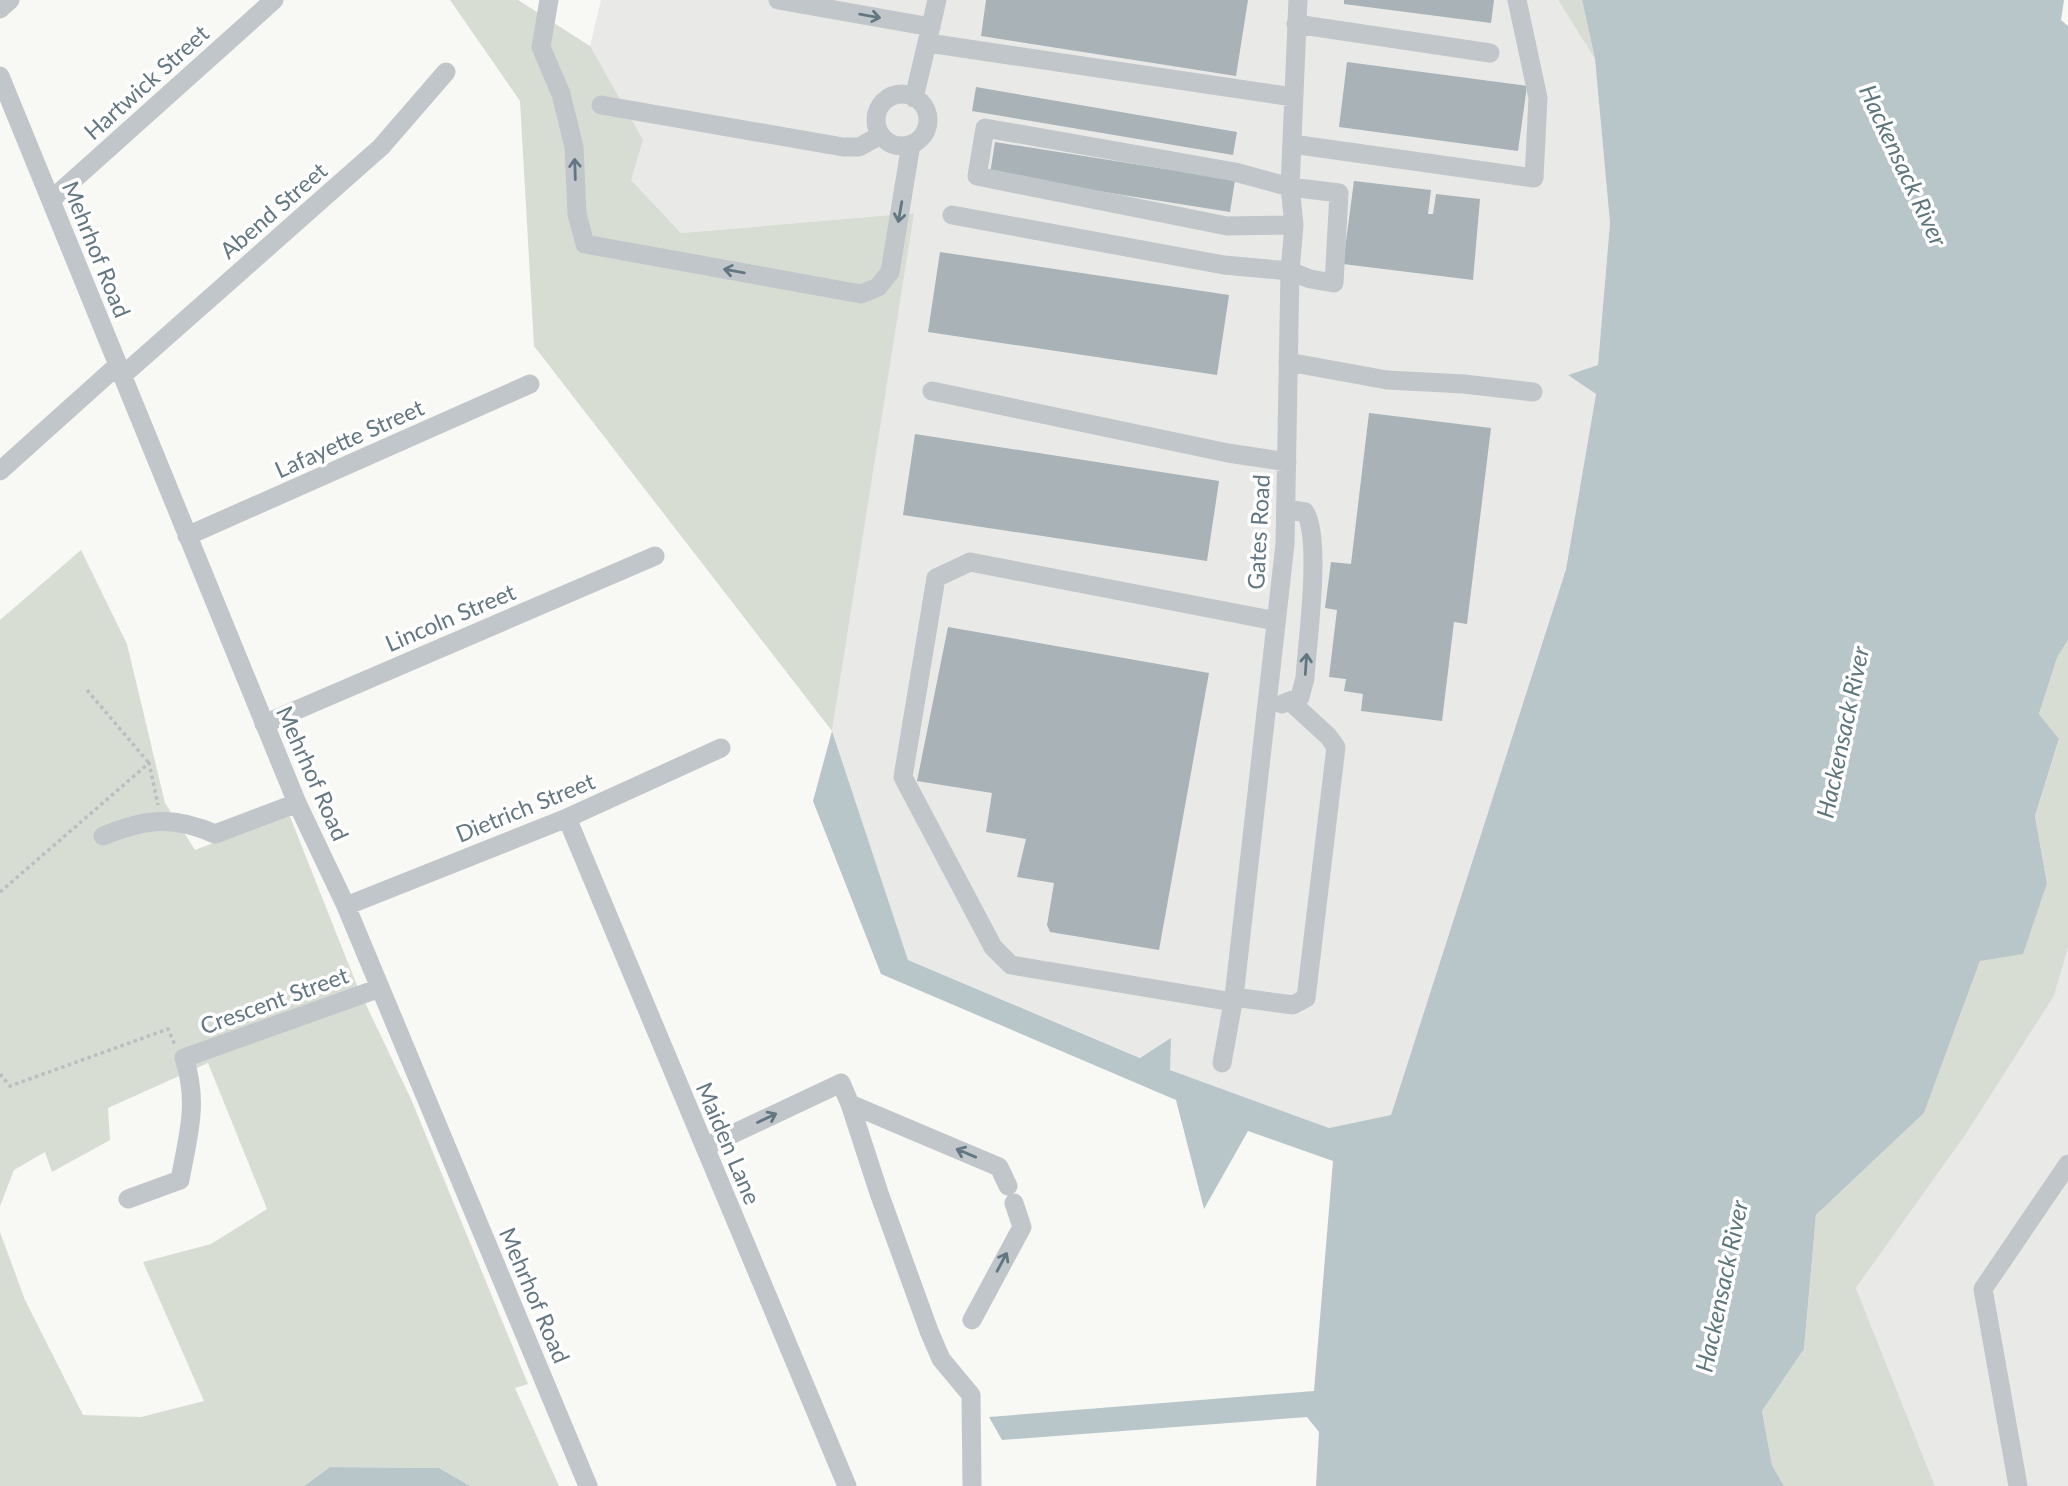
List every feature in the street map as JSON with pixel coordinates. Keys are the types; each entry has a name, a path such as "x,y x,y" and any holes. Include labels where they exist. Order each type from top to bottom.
{"street":[{"path":"0,9 10,0"},
{"name":"Hartwick Street","path":"51,200 274,0"},
{"path":"550,0 541,47 561,94 574,147 577,214 585,244 861,294 878,287 890,272 911,145"},
{"path":"778,0 930,35 1293,97"},
{"path":"915,97 937,0"},
{"name":"Gates Road","path":"1222,1063 1233,1000 1285,544 1290,271 1294,225 1290,187 1298,0"},
{"path":"1292,144 1534,178 1538,97 1517,0"},
{"path":"1296,23 1490,54"},
{"name":"Abend Street","path":"0,471 381,147 446,72"},
{"name":"Mehrhof Road","path":"0,76 7,118 51,200 297,803 346,906 588,1486"},
{"path":"898,95 915,97 926,110 928,126 919,140 911,145 895,145 881,135 877,119 883,103 898,95"},
{"path":"601,106 843,147 859,146 881,135"},
{"path":"952,215 1224,265 1290,271 1310,279 1334,283 1339,193 1290,187 1235,172 985,128 977,176 1227,226 1294,225"},
{"path":"1288,362 1387,380 1464,384 1533,392"},
{"name":"Lafayette Street","path":"187,536 530,384"},
{"path":"932,391 1228,453 1287,462"},
{"path":"1267,706 1291,702 1300,697 1305,678 1313,558 1309,517 1305,512 1286,509"},
{"name":"Lincoln Street","path":"264,723 655,556"},
{"path":"1276,621 970,562 936,578 903,777 993,947 1011,965 1233,1000 1293,1005 1306,998 1336,747 1328,736 1291,702"},
{"name":"Dietrich Street","path":"346,906 567,818 721,748"},
{"path":"103,836 132,825 170,820 195,825 215,835 297,803"},
{"name":"Maiden Lane","path":"567,818 847,1486"},
{"name":"Crescent Street","path":"184,1058 380,988"},
{"path":"128,1199 180,1180 193,1102 192,1082 184,1058"},
{"path":"705,1147 841,1083 929,1331 942,1359 971,1395 972,1486"},
{"path":"850,1104 999,1167 1021,1227 972,1320"},
{"path":"2018,1486 1983,1289 2068,1164"}],"path":[{"path":"87,690 149,763"},
{"path":"0,1074 10,1086 168,1029 184,1058"}],"shaded area":[{"path":"450,0 518,0 590,46 643,140 631,180 681,233 914,213 832,731 534,346 520,101"},
{"path":"601,0 1558,0 1595,59 1610,223 1598,365 1568,375 1596,394 1566,568 1391,1115 1329,1128 1170,1070 908,960 832,731 913,213 681,233 631,180 590,46"},
{"path":"1558,0 1582,0 1595,59"},
{"path":"81,550 127,644 165,803 195,850 289,814 358,988 411,1099 528,1384 515,1388 559,1486 470,1486 439,1468 330,1467 304,1486 0,1486 0,1232 25,1300 83,1415 141,1417 204,1401 143,1262 211,1244 267,1209 208,1063 108,1108 110,1140 52,1172 45,1152 14,1170 0,1206 0,620"},
{"path":"2068,640 2068,948 2054,996 1966,1134 1856,1288 1935,1486 1784,1486 1772,1465 1762,1411 1804,1349 1816,1215 1924,1113 1980,961 2047,883 2035,816 2059,740 2039,714 2057,658"},
{"path":"2068,948 2068,1486 1935,1486 1856,1288 1966,1134 2054,996"}],"water":[{"name":"Hackensack River","path":"1582,0 2064,0 2061,20 2068,26 2068,640 2057,658 2039,714 2059,739 2035,816 2047,883 2023,954 1980,961 1924,1113 1816,1215 1804,1349 1762,1411 1772,1465 1784,1486 1316,1486 1319,1432 1307,1417 1002,1440 989,1417 1314,1391 1333,1161 1248,1131 1204,1209 1176,1100 881,974 813,801 832,731 908,960 1140,1058 1171,1038 1170,1070 1329,1128 1391,1115 1566,569 1596,394 1568,375 1598,365 1610,223 1595,59"},
{"path":"330,1467 439,1468 470,1486 304,1486"}],"building":[{"path":"986,0 1248,0 1236,76 981,36"},
{"path":"1344,0 1494,0 1491,23 1344,4"},
{"path":"1347,62 1527,86 1518,151 1339,127"},
{"path":"976,87 1237,132 1233,155 972,111"},
{"path":"995,142 1235,180 1230,212 990,174"},
{"path":"1354,181 1431,190 1428,214 1433,214 1436,194 1480,199 1473,280 1343,264"},
{"path":"940,252 1229,295 1217,375 928,332"},
{"path":"1369,413 1491,428 1467,624 1454,622 1442,721 1361,711 1363,694 1344,691 1346,679 1329,677 1337,610 1325,608 1331,562 1351,564"},
{"path":"915,434 1219,481 1207,561 903,515"},
{"path":"948,627 1209,673 1159,950 1050,932 1047,925 1054,883 1017,877 1026,839 986,832 992,793 917,781"}]}
